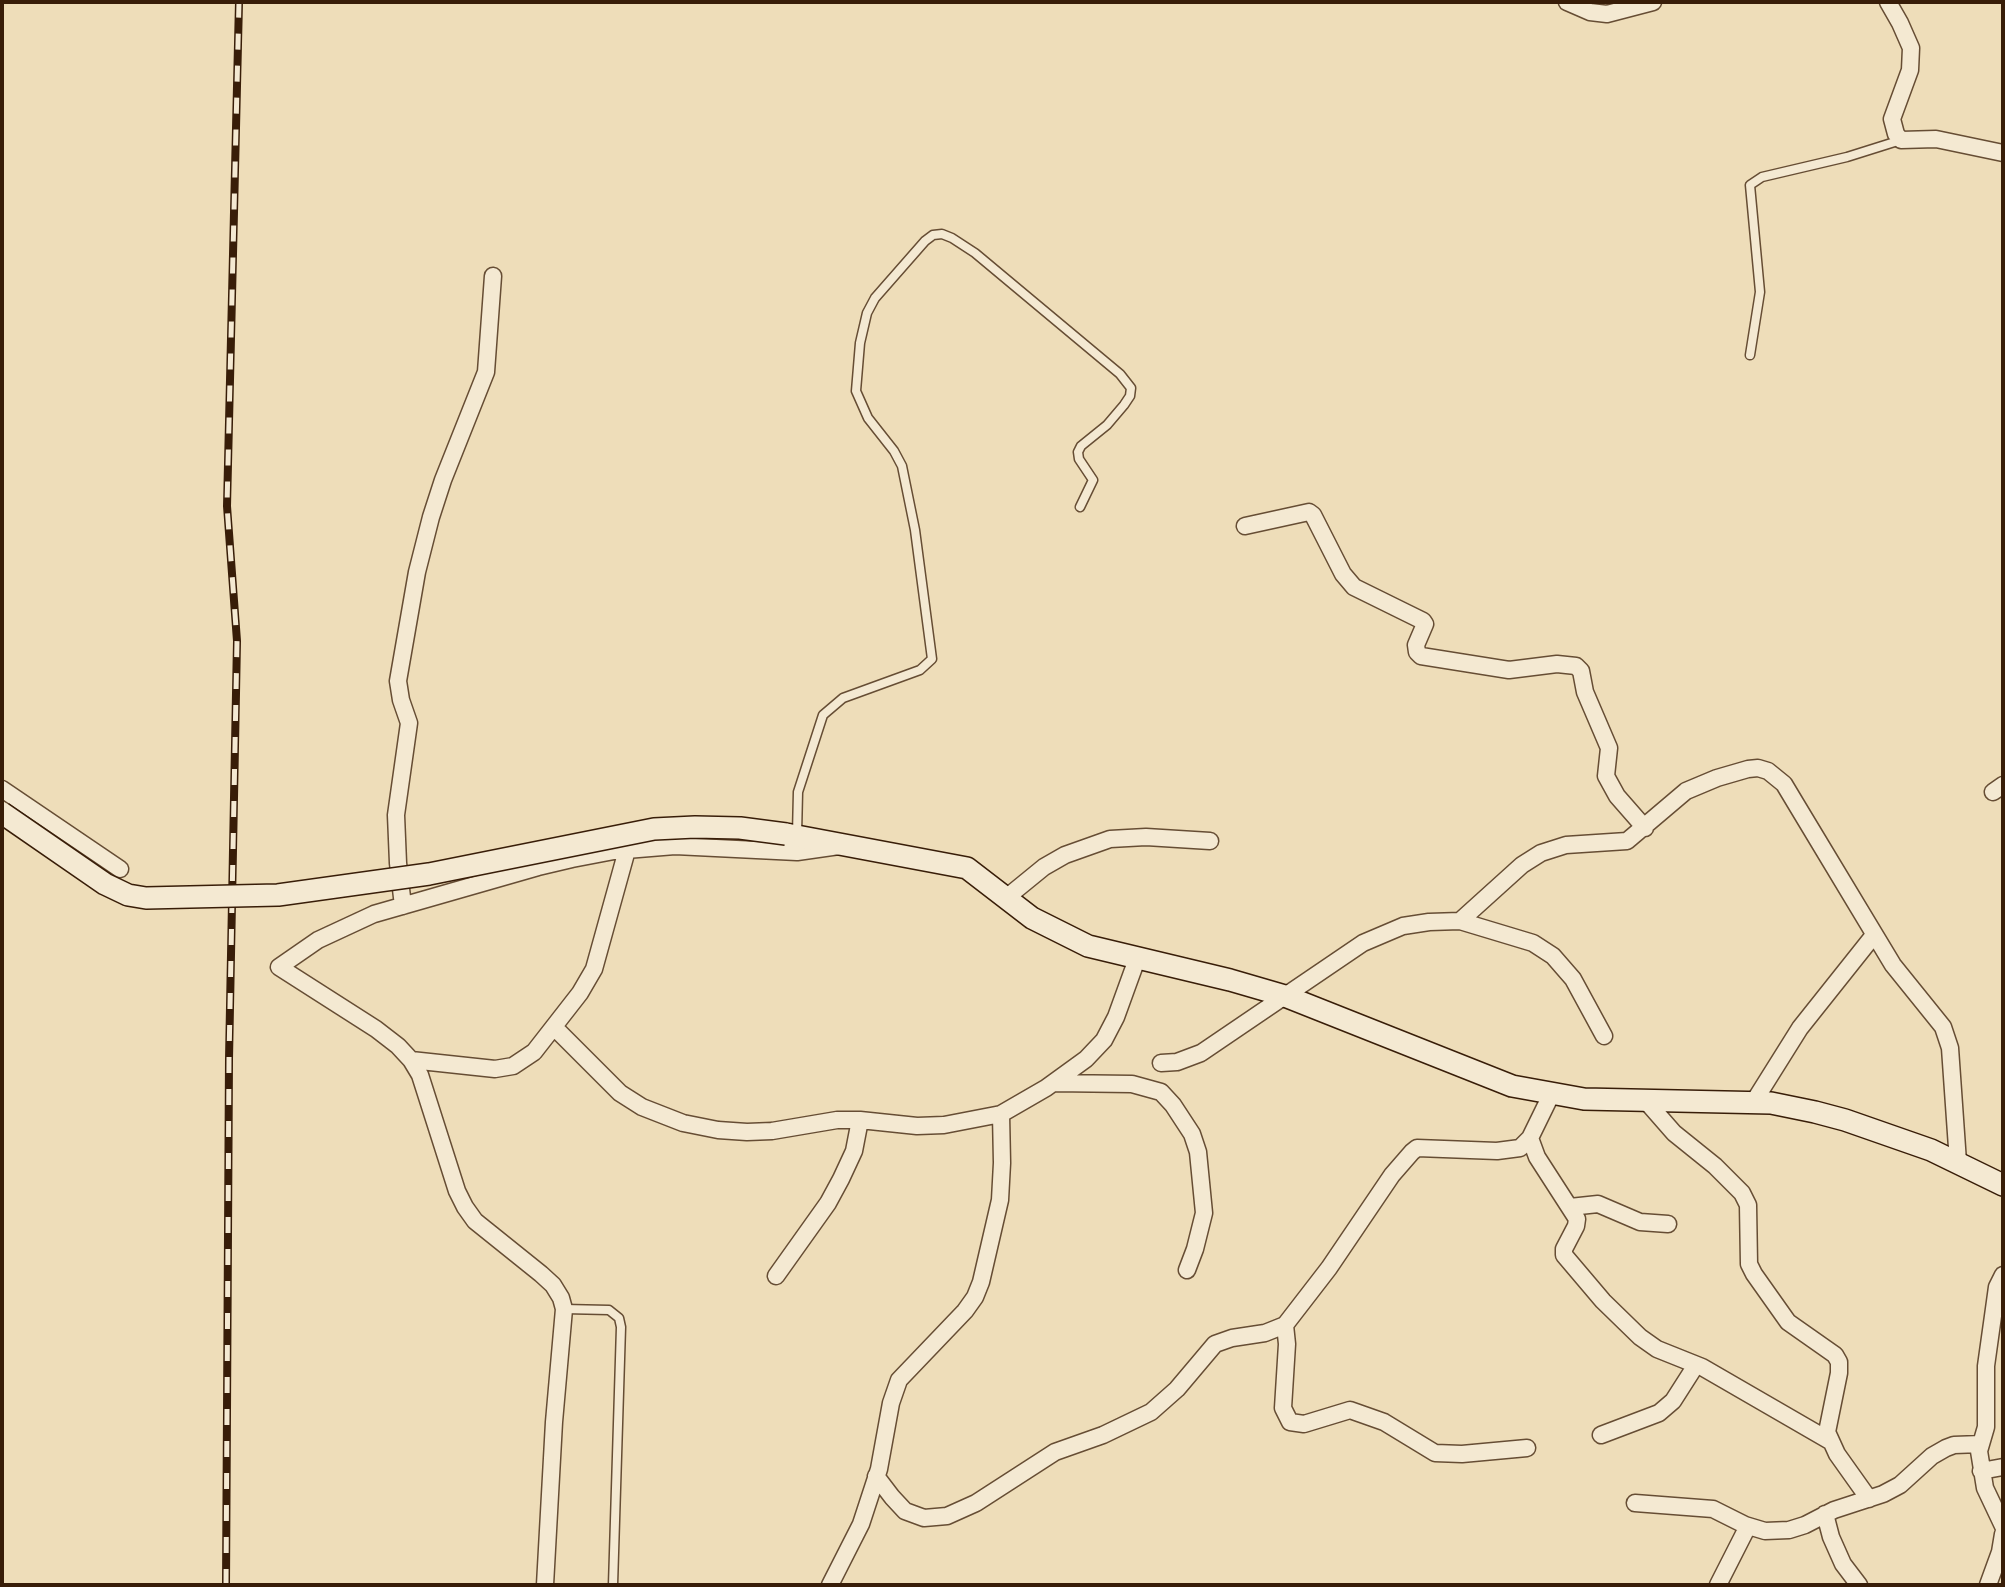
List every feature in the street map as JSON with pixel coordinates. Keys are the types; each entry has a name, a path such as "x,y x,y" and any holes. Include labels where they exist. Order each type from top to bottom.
{"street":[{"path":"1567,2 1590,12 1607,14 1653,2"},
{"path":"1888,2 1911,48 1910,70 1892,119 1893,128 1900,140 1936,139 2003,153"},
{"path":"404,906 397,851 396,815 409,723 398,681 417,572 431,517 486,372 493,275"},
{"path":"1245,526 1308,512 1314,515 1343,574 1354,587 1423,621 1425,624 1416,645 1421,656 1509,670 1557,664 1576,666 1581,671 1586,692 1609,748 1606,776 1616,796 1645,828"},
{"path":"1460,921 1522,865 1541,853 1566,845 1627,841 1686,791 1748,769 1768,771 1778,778 1790,794 1893,965 1943,1027 1948,1038 1958,1162"},
{"path":"2,789 120,869"},
{"path":"2,813 105,884 128,895 146,898 278,895 429,874 654,829 695,827 740,828 967,868 1032,918 1088,946 1285,996 1512,1086 1584,1100 1770,1104 1845,1120 1930,1150 2003,1185"},
{"path":"1006,898 1044,867 1065,855 1110,839 1146,837 1210,841"},
{"path":"545,1585 554,1422 564,1309 561,1298 553,1285 489,1234 465,1207 457,1191 421,1075 411,1060 376,1029 279,967 318,940 374,914 538,867 626,850 703,846 797,852 843,845"},
{"path":"411,1060 483,1069 513,1066 534,1052 588,981 626,850"},
{"path":"1161,1063 1177,1062 1201,1053 1379,934 1416,924 1460,921 1533,943 1553,956 1573,979 1604,1036"},
{"path":"1753,1103 1800,1028 1830,987 1874,936"},
{"path":"554,1027 620,1093 642,1107 682,1123 747,1132 772,1131 837,1120 917,1126 944,1125 1001,1114 1053,1083 1086,1059 1104,1040 1116,1017 1137,958"},
{"path":"1053,1083 1132,1084 1161,1093 1173,1105 1192,1134 1198,1152 1204,1213 1187,1270"},
{"path":"876,1476 905,1511 935,1518 957,1512 1055,1452 1103,1435 1151,1412 1170,1398 1220,1340 1265,1334 1284,1325 1329,1268 1392,1175 1417,1148 1513,1150 1526,1144 1551,1095"},
{"path":"1646,1101 1674,1133 1715,1166 1742,1193 1748,1205 1749,1264 1754,1274 1788,1322 1835,1355 1839,1362 1827,1432 1830,1441 1869,1499"},
{"path":"830,1585 858,1531 876,1476 893,1396 899,1380 965,1311 981,1282 1000,1200 1001,1114"},
{"path":"776,1276 828,1203 841,1179 853,1151 860,1120"},
{"path":"1530,1138 1537,1157 1577,1219 1564,1249 1568,1262 1603,1301 1649,1344 1696,1365 1830,1441"},
{"path":"1570,1207 1598,1204 1640,1222 1668,1224"},
{"path":"2003,1275 1997,1287 1989,1341 1986,1366 1986,1427 1979,1451 1987,1494 2003,1527"},
{"path":"1284,1325 1287,1344 1283,1408 1290,1422 1304,1424 1350,1410 1384,1422 1435,1453 1462,1454 1527,1448"},
{"path":"1601,1435 1659,1413 1673,1401 1696,1365"},
{"path":"1635,1503 1713,1509 1765,1531 1788,1530 1900,1485 1932,1456 1946,1448 1981,1444"},
{"path":"1981,1471 2003,1467"},
{"path":"1825,1514 1843,1564 1859,1585"},
{"path":"1718,1585 1748,1526"},
{"path":"1988,1585 2000,1552 2003,1534"}],"lane":[{"path":"1750,355 1760,292 1750,186 1762,177 1847,157 1900,140"},
{"path":"792,836 798,792 823,715 843,698 920,670 932,659 915,530 902,466 894,451 868,418 856,391 861,336 867,313 875,298 925,240 933,235 942,234 952,238 975,253 1120,374 1131,388 1124,405 1078,452 1079,459 1093,480 1080,507"},
{"path":"564,1309 609,1310 619,1318 621,1327 613,1585"}],"railway":[{"path":"226,1585 229,1059 237,641 227,506 239,2"}]}
